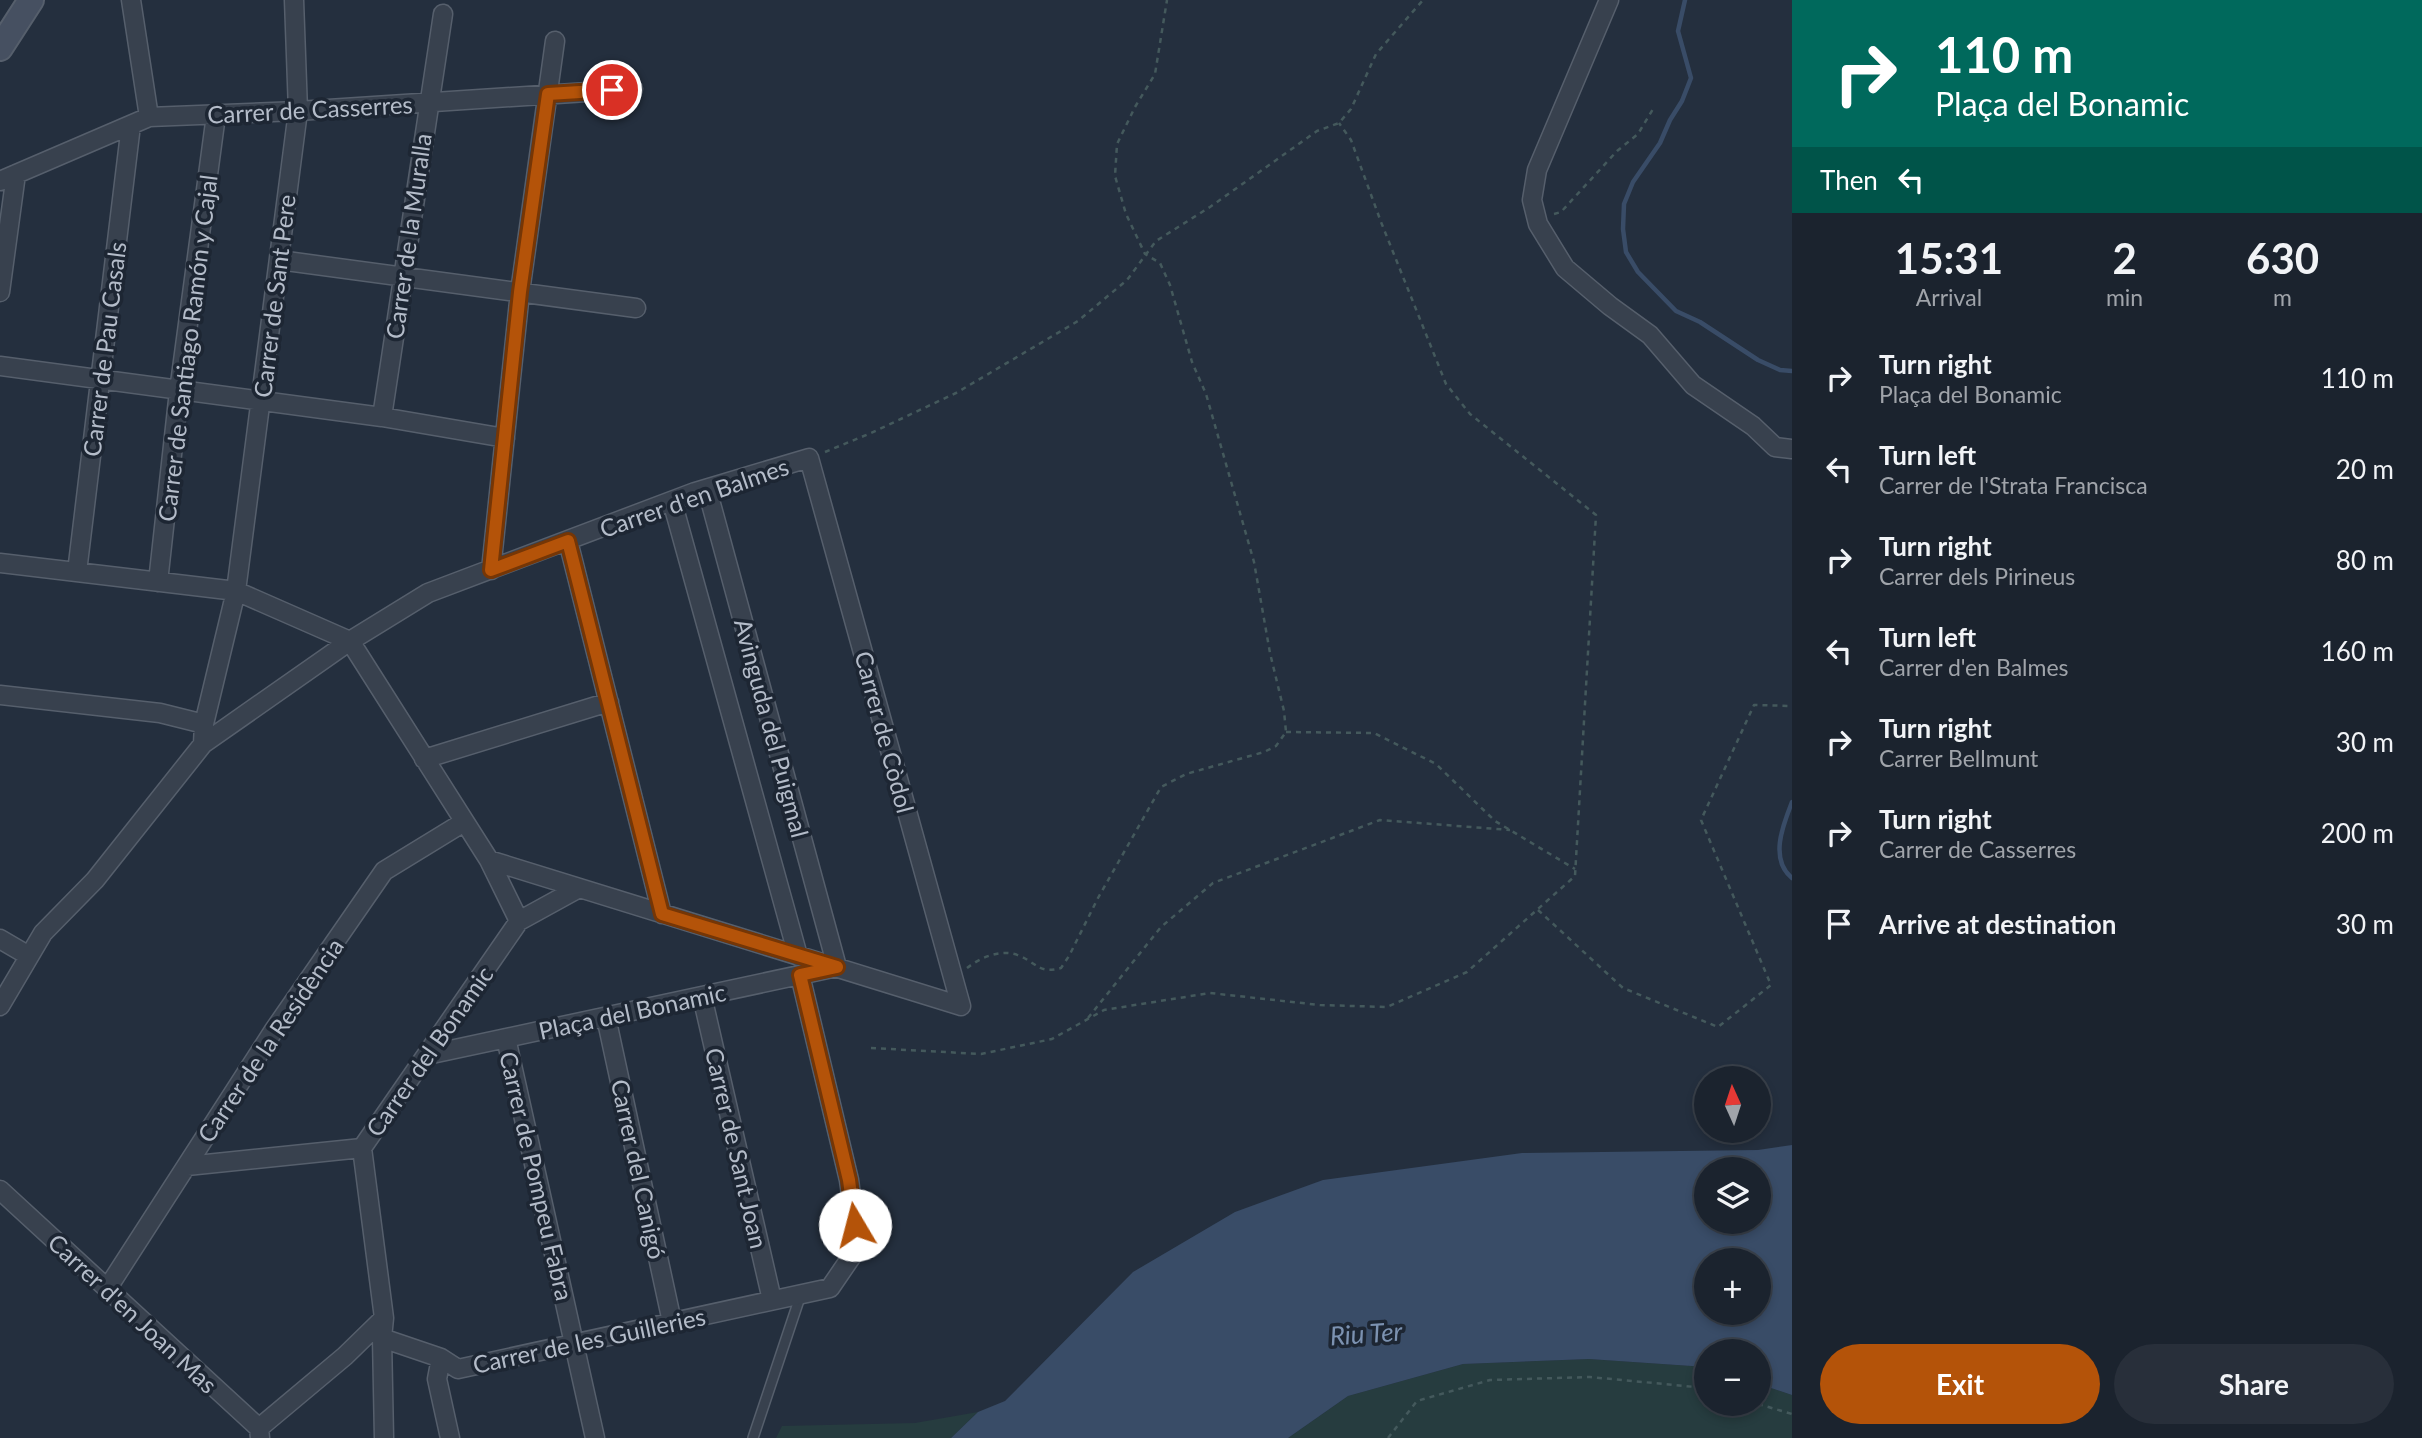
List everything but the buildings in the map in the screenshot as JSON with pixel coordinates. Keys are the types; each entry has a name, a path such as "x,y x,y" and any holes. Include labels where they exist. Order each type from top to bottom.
{"street":[{"path":"0,48 31,0"},
{"path":"131,0 149,117"},
{"name":"Carrer de Sant Pere","path":"202,744 204,724 236,591 298,111 294,0"},
{"path":"1609,0 1537,170 1532,200 1537,219 1565,268 1650,335 1693,385 1754,426 1775,446 1792,449"},
{"name":"Carrer de la Muralla","path":"382,417 443,14"},
{"path":"491,570 520,292 555,41"},
{"name":"Carrer de Casserres","path":"8,177 149,117 298,111 633,89"},
{"name":"Carrer de Santiago Ramón y Cajal","path":"158,582 179,391 216,115"},
{"name":"Carrer de Pau Casals","path":"77,572 131,125"},
{"path":"0,292 8,177"},
{"path":"279,260 636,308"},
{"path":"0,366 382,417 505,438"},
{"name":"Carrer d'en Balmes","path":"0,1006 43,933 95,880 202,744 350,641 428,593 672,501 809,458"},
{"name":"Carrer de Còdol","path":"809,458 961,1006 837,967"},
{"name":"Avinguda del Puigmal","path":"707,489 837,967"},
{"name":"Avinguda del Puigmal","path":"672,501 798,956"},
{"path":"568,541 662,914"},
{"path":"0,563 236,591 350,641 489,860 519,921"},
{"path":"0,695 160,713 204,724"},
{"path":"424,758 608,702"},
{"name":"Carrer de la Residència","path":"107,1289 274,1030 384,871 464,822"},
{"path":"489,860 837,967"},
{"name":"Carrer del Bonamic","path":"384,1438 384,1318 362,1148 519,921 579,888"},
{"path":"0,939 29,956"},
{"name":"Plaça del Bonamic","path":"427,1055 837,967"},
{"name":"Carrer de les Guilleries","path":"382,1338 440,1358 458,1368 830,1288 858,1247 849,1180 800,975"},
{"name":"Carrer de Sant Joan","path":"702,996 772,1300"},
{"name":"Carrer del Canigó","path":"606,1017 672,1322"},
{"name":"Carrer de Pompeu Fabra","path":"506,1038 595,1438"},
{"path":"187,1166 362,1148"},
{"name":"Carrer d'en Joan Mas","path":"0,1191 259,1433"},
{"path":"259,1433 384,1318"},
{"path":"440,1358 437,1379 450,1438"}],"lane":[{"path":"754,1438 801,1294"}],"path":[{"path":"953,979 979,959 1003,952 1021,956 1048,971 1061,968 1161,787 1186,774 1264,752 1276,746 1286,732 1254,562 1206,394 1192,362 1170,285 1160,262 1145,254 1126,214 1115,176 1117,144 1155,74 1167,0"},
{"path":"809,458 871,433 956,393 1078,321 1127,280 1156,241 1210,207 1317,131 1339,123 1351,109 1376,54 1423,0"},
{"path":"1537,219 1561,212 1617,151 1638,134 1653,109"},
{"path":"871,1048 981,1054 1052,1039 1104,1010 1210,993 1320,1005 1387,1007 1467,972 1576,876 1596,514 1470,414 1446,384 1381,222 1352,140 1339,123"},
{"path":"1537,910 1623,988 1718,1027 1771,985 1701,820 1754,705 1792,706"},
{"path":"1286,732 1374,733 1436,764 1495,821 1576,870"},
{"path":"1086,1020 1161,927 1213,883 1380,820 1510,830"},
{"path":"1388,1438 1417,1401 1490,1380 1590,1377 1694,1387"},
{"path":"1771,1408 1792,1414"}],"green space":[{"path":"1589,1359 1694,1366 1694,1416 1771,1416 1771,1388 1792,1395 1792,1438 1288,1438 1348,1396 1463,1364"},
{"path":"978,1412 951,1438 776,1438 782,1426 915,1423"}],"water":[{"name":"Riu Ter","path":"1792,1145 1792,1395 1771,1388 1771,1339 1694,1339 1694,1366 1589,1359 1463,1364 1348,1396 1288,1438 951,1438 978,1412 1005,1401 1133,1272 1235,1212 1323,1180 1522,1153 1758,1150"}],"waterway":[{"path":"1685,0 1678,31 1691,78 1660,143 1633,182 1624,204 1626,252 1638,272 1676,311 1700,322 1758,360 1780,370 1792,371"},
{"path":"1792,802 1780,842 1781,861 1792,878"}],"route":[{"path":"612,90 548,94 520,292 491,570 568,541 662,914 837,967 800,975 849,1180 855,1225"}]}
